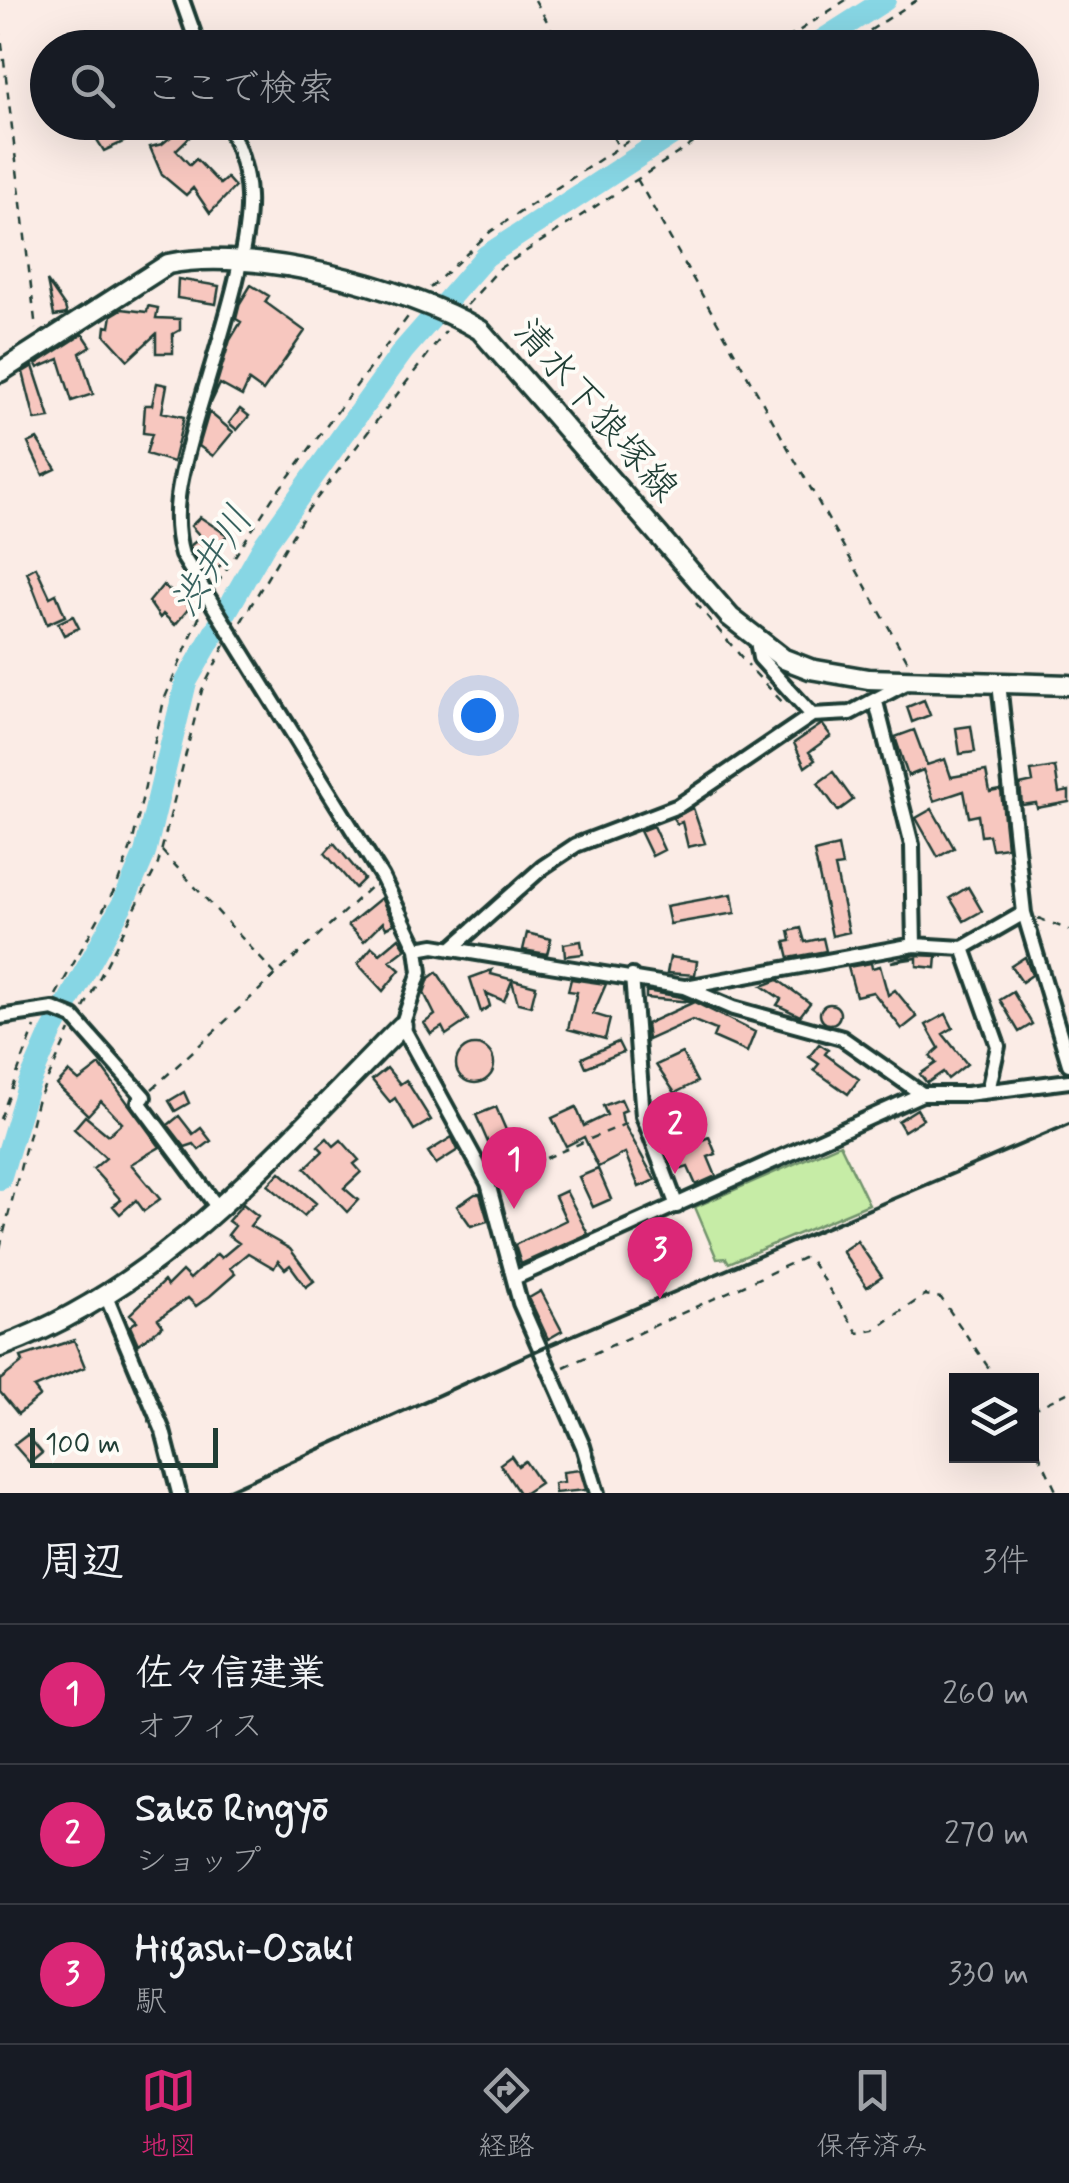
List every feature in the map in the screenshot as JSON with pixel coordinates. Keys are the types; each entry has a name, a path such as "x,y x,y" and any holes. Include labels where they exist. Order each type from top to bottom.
{"main road":[{"name":"清水下狼塚線","path":"0,372 168,264 238,260 300,268 453,316 497,345 730,617 757,641 810,669 910,681 1069,685"},
{"path":"0,1347 107,1298 218,1208 402,1026"}],"street":[{"path":"182,0 193,30"},
{"path":"235,140 249,201 238,260 176,491 178,538 210,600 382,877 417,949 420,972 402,1026 488,1183 514,1278 550,1374 583,1446 597,1493"},
{"path":"757,641 760,658 812,715"},
{"path":"450,949 559,856 594,837 678,806 812,715 850,713 910,681"},
{"path":"1000,683 1024,913 1069,1064"},
{"path":"876,702 912,845 914,945"},
{"path":"684,987 914,945 963,948 1024,913"},
{"path":"963,948 998,1046 988,1092"},
{"path":"417,949 450,949 684,987 733,1008 842,1038 922,1094"},
{"path":"632,976 643,1116 677,1206"},
{"path":"0,1017 45,1010 76,1019 144,1097 139,1102 218,1208"},
{"path":"514,1278 922,1094 988,1092 1069,1081"},
{"path":"107,1298 164,1431 179,1493"}],"path":[{"path":"535,0 552,30"},
{"path":"800,30 846,0"},
{"path":"870,30 916,0"},
{"path":"0,27 41,344"},
{"path":"615,140 619,147"},
{"path":"0,1119 36,1024 122,872 144,805 164,700 210,600 272,498 424,305 443,273 490,232 630,140"},
{"path":"0,1248 37,1102 55,1058 146,890 162,850 202,690 231,632 307,511 453,316 500,268 698,140"},
{"path":"637,179 910,663 910,681"},
{"path":"162,850 276,975"},
{"path":"144,1097 382,877"},
{"path":"1024,913 1069,930"},
{"path":"488,1183 643,1116"},
{"path":"550,1374 804,1258 810,1260 858,1334 874,1330 925,1295 941,1298 992,1373"},
{"path":"1039,1407 1069,1392"},
{"path":"1039,1455 1056,1493"}],"green space":[{"path":"840,1144 869,1204 729,1263 726,1258 717,1259 695,1207"}],"building":[{"path":"97,140 128,140 104,151"},
{"path":"167,140 186,140 176,150 190,165 196,159 220,184 227,178 235,187 210,213 193,188 186,195 162,175 150,147"},
{"path":"178,279 219,286 216,304 177,298"},
{"path":"47,281 65,307 67,314 54,316"},
{"path":"251,285 269,296 265,302 305,331 263,391 249,381 242,396 220,384 211,403 230,340 241,322 236,319 240,303"},
{"path":"148,306 158,308 156,318 180,319 180,330 173,334 173,353 156,353 156,334 128,360 105,335 106,326 110,327 112,315 122,309 147,312"},
{"path":"83,334 91,346 80,353 93,394 72,401 59,359 38,368 36,364"},
{"path":"33,366 50,418 35,420 23,372"},
{"path":"157,383 167,385 162,412 184,417 173,462 146,454 152,434 143,433 145,405 152,405"},
{"path":"240,409 249,416 237,430 229,423"},
{"path":"209,412 233,432 213,456 199,446"},
{"path":"37,439 56,469 43,475 28,443"},
{"path":"200,517 227,535 212,553 222,564 207,576 190,546 201,537 191,526"},
{"path":"36,567 50,597 56,594 65,616 47,624 27,572"},
{"path":"163,585 190,607 175,625 163,614 160,618 149,602"},
{"path":"73,616 79,628 64,635 58,623"},
{"path":"924,700 930,715 912,722 907,707"},
{"path":"822,724 831,736 809,752 815,760 805,767 794,743"},
{"path":"971,726 975,752 960,754 956,728"},
{"path":"914,730 927,765 945,759 951,777 986,771 990,792 1001,790 1007,847 992,849 989,835 981,836 978,815 969,817 964,791 934,801 923,770 908,776 895,737"},
{"path":"1055,767 1059,793 1069,791 1069,802 1037,808 1036,803 1022,805 1020,785 1033,782 1031,771"},
{"path":"833,772 853,800 838,811 818,783"},
{"path":"693,808 705,843 688,847 682,822 677,824 673,818"},
{"path":"932,809 954,848 938,857 916,818"},
{"path":"653,826 664,850 652,856 640,831"},
{"path":"334,843 364,879 355,888 325,853"},
{"path":"838,846 842,866 835,867 849,932 832,936 814,852"},
{"path":"968,887 982,911 964,921 950,898"},
{"path":"732,894 735,913 670,924 666,906"},
{"path":"381,898 394,924 386,928 383,922 364,941 348,925"},
{"path":"801,928 805,942 823,938 826,951 789,958 785,942 791,941 789,931"},
{"path":"527,933 551,939 547,954 523,950"},
{"path":"399,938 406,949 390,961 400,970 383,991 358,964 372,947 380,954"},
{"path":"581,941 583,954 565,956 564,944"},
{"path":"915,955 937,956 936,968 917,966 917,958 891,962"},
{"path":"670,957 697,961 695,975 667,973"},
{"path":"1025,957 1032,975 1022,982 1011,966"},
{"path":"871,963 872,968 880,966 888,995 895,990 917,1017 902,1029 873,992 856,996 848,967"},
{"path":"492,970 491,974 536,986 531,1006 518,1003 512,981 504,1001 486,993 490,1006 481,1012 470,978"},
{"path":"437,972 468,1020 446,1035 442,1027 431,1034 424,1023 435,1015 424,993 429,978"},
{"path":"571,979 606,984 593,1014 610,1019 605,1039 568,1029 577,992 568,991"},
{"path":"778,980 810,1003 800,1016 777,1005 781,999 762,986"},
{"path":"646,991 681,997 693,1002 646,998"},
{"path":"1013,992 1032,1024 1019,1032 1000,1000"},
{"path":"694,1002 755,1032 747,1052 713,1037 716,1030 692,1020 648,1040 646,1024"},
{"path":"830,1004 840,1014 830,1024 820,1014"},
{"path":"946,1014 953,1028 943,1034 967,1064 948,1079 943,1072 927,1083 920,1074 936,1063 930,1056 939,1048 926,1025"},
{"path":"618,1042 623,1052 586,1067 582,1058"},
{"path":"819,1044 828,1050 825,1054 859,1079 848,1094 814,1070 819,1064 809,1057"},
{"path":"475,1045 488,1051 494,1064 488,1077 475,1083 462,1077 456,1064 462,1051"},
{"path":"682,1053 697,1082 675,1093 656,1065"},
{"path":"100,1065 160,1147 131,1164 160,1199 144,1211 136,1200 120,1214 113,1206 121,1200 93,1169 106,1158 74,1129 85,1116 108,1135 122,1123 101,1101 88,1115 57,1085 69,1072 79,1081"},
{"path":"387,1068 400,1084 406,1080 431,1120 414,1130 395,1098 390,1102 372,1080"},
{"path":"184,1092 189,1103 175,1111 169,1101"},
{"path":"621,1099 626,1110 621,1112 623,1122 655,1180 639,1187 625,1153 598,1167 584,1137 566,1146 552,1118 576,1107 584,1126 607,1115 603,1106"},
{"path":"496,1107 509,1137 489,1145 476,1115"},
{"path":"917,1109 923,1119 904,1131 898,1121"},
{"path":"693,1110 697,1120 682,1126 691,1145 709,1137 716,1154 708,1157 716,1176 696,1185 688,1167 682,1169 662,1125"},
{"path":"179,1116 193,1134 201,1128 211,1141 199,1150 194,1144 185,1147 168,1125"},
{"path":"452,1137 458,1150 436,1164 428,1152"},
{"path":"327,1138 334,1146 341,1140 359,1160 354,1164 361,1172 344,1188 358,1200 347,1212 305,1168 323,1151 318,1146"},
{"path":"535,1138 542,1154 519,1165 512,1148"},
{"path":"598,1169 611,1199 593,1207 579,1177"},
{"path":"280,1172 316,1203 304,1216 268,1185"},
{"path":"566,1191 588,1234 521,1264 515,1245 566,1220 555,1196"},
{"path":"480,1194 488,1221 471,1226 457,1206"},
{"path":"243,1204 258,1216 250,1226 290,1249 314,1281 306,1287 290,1265 285,1269 278,1261 274,1268 248,1253 230,1268 235,1274 210,1296 196,1306 188,1298 158,1319 163,1326 138,1344 130,1326 137,1321 130,1314 164,1281 167,1286 182,1271 190,1279 217,1254 221,1258 239,1243 228,1235 235,1226 228,1221"},
{"path":"857,1241 882,1277 867,1287 842,1251"},
{"path":"669,1248 680,1270 656,1282 646,1259"},
{"path":"541,1291 562,1331 548,1339 529,1298"},
{"path":"74,1340 85,1367 34,1388 40,1396 18,1414 0,1392 0,1380 23,1362 21,1357"},
{"path":"27,1435 42,1453 30,1463 14,1445"},
{"path":"511,1456 518,1466 525,1461 540,1483 519,1493 500,1464"},
{"path":"580,1470 586,1490 555,1493 554,1483 564,1482 563,1472"}],"waterway":[{"name":"渋井川","path":"838,30 885,0"},
{"name":"渋井川","path":"0,1179 28,1086 51,1033 124,901 145,853 186,682 265,544 403,351 486,256 663,140"}],"railway":[{"path":"222,1493 538,1350 1069,1124"}],"place":[{"name":"Sakō Ringyō","path":"675,1174"},
{"name":"佐々信建業","path":"514,1209"},
{"name":"Higashi-Osaki","path":"660,1299"}]}
